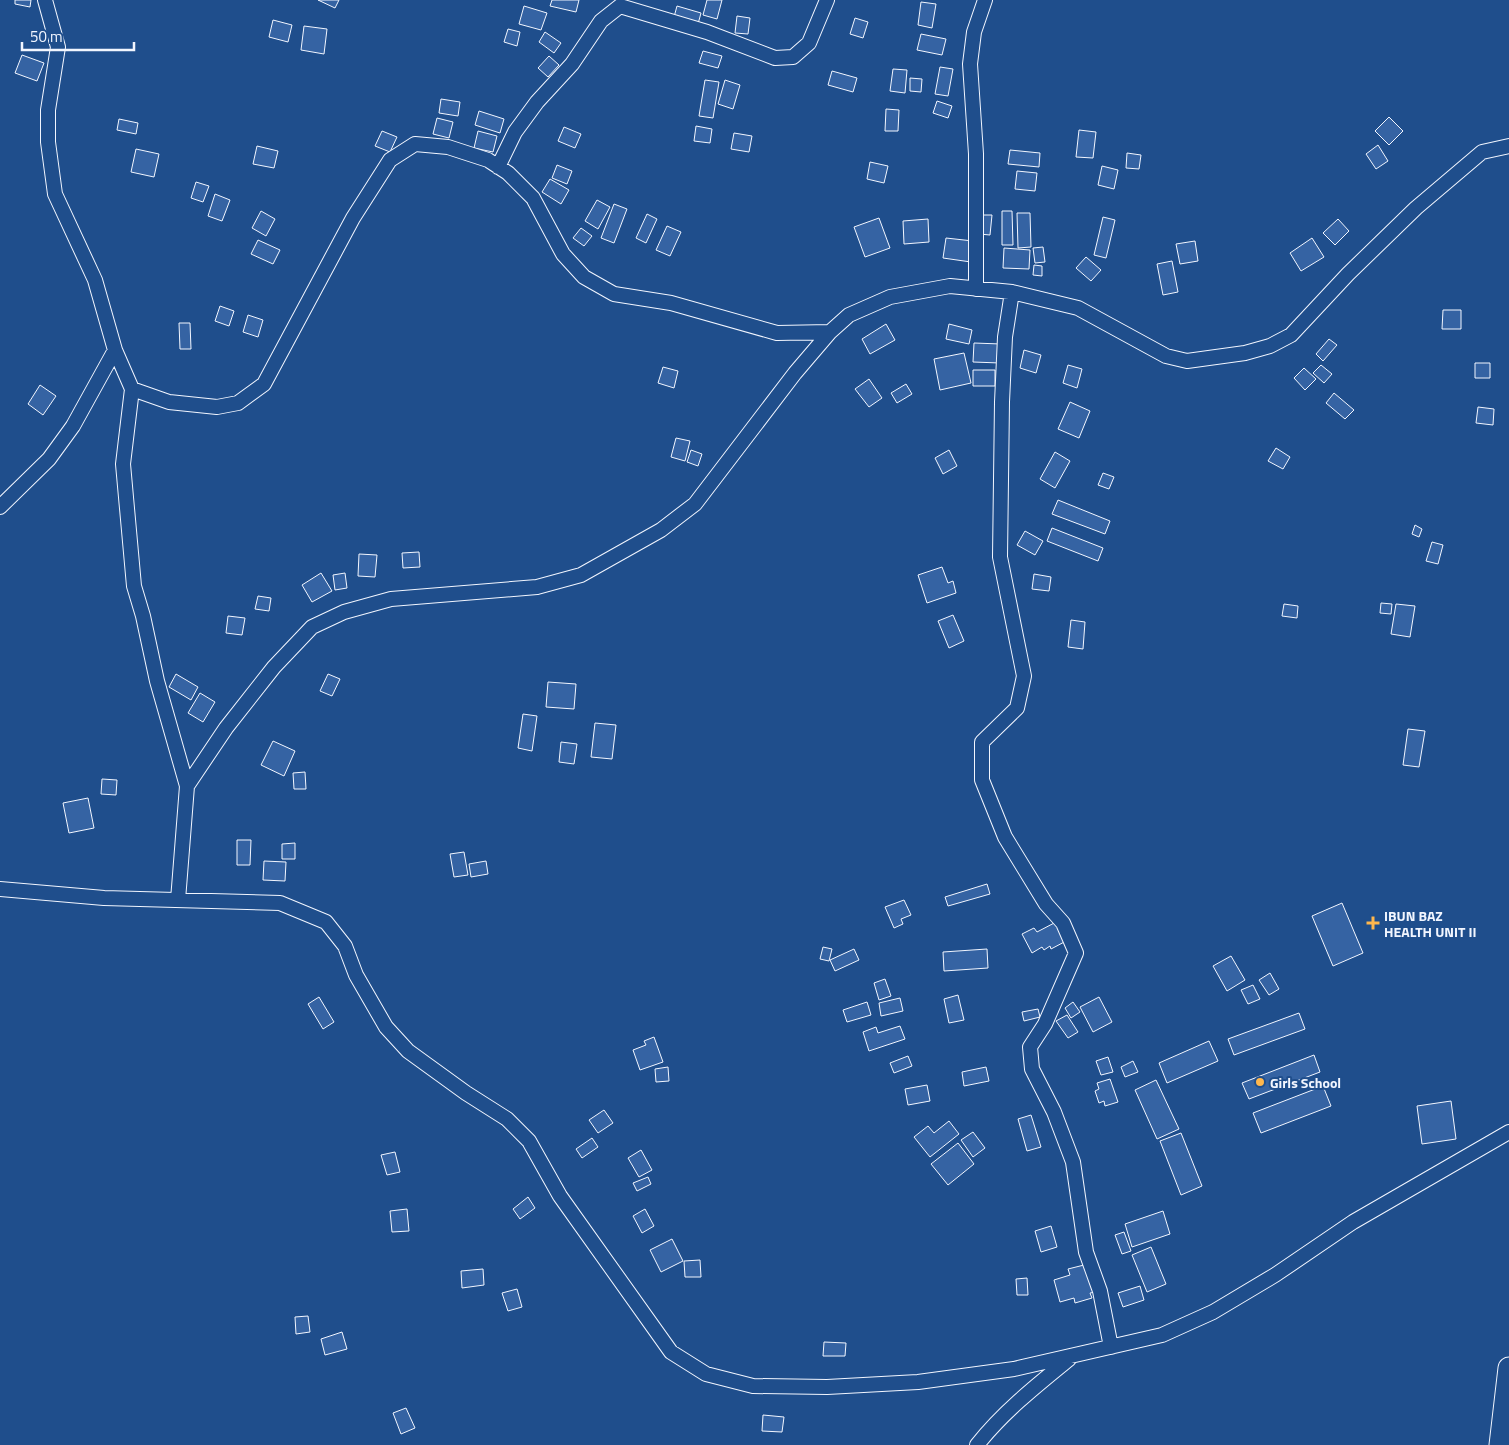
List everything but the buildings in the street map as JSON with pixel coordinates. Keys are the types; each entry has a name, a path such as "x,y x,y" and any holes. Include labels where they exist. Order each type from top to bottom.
{"main road":[{"path":"1500,1445 1509,1368"}],"street":[{"path":"45,0 58,47 48,110 48,142 55,194 95,280 115,350 132,389 123,464 134,586 143,616 157,681 187,786 178,900"},
{"path":"498,167 515,132 537,102 572,64 601,21 620,6 690,26 775,58 793,57 809,44 827,0"},
{"path":"976,289 976,154 970,64 974,32 985,0"},
{"path":"132,389 169,402 217,407 238,403 264,384 353,218 390,160 415,144 448,147 488,160 508,173 532,198 568,260 584,277 614,294 671,303 777,333 830,332"},
{"path":"187,786 226,728 274,667 312,627 344,612 392,599 537,587 581,575 661,530 695,504 795,373 830,332 849,315 890,297 950,286 1012,292 1078,308 1166,356 1187,361 1245,353 1270,346 1292,335 1348,274 1416,208 1482,152 1509,146"},
{"path":"1012,292 1004,356 1000,557 1024,676 1016,708 982,742 982,780 1005,837 1046,904 1063,923 1076,953 1045,1024 1030,1047 1032,1069 1054,1112 1073,1162 1086,1252 1100,1291 1111,1347"},
{"path":"0,508 49,459 68,433 115,350"},
{"path":"0,888 104,898 280,903 326,922 345,946 356,975 386,1027 408,1051 466,1093 507,1119 530,1141 560,1196 671,1352 706,1374 753,1386 836,1386 918,1382 1014,1370 1162,1335 1214,1312 1276,1275 1353,1222 1509,1132"},
{"path":"977,1445 1032,1390 1072,1356"}],"place":[{"name":"IBUN BAZ HEALTH UNIT II","path":"1373,923"},
{"name":"Girls School","path":"1260,1082"}]}
